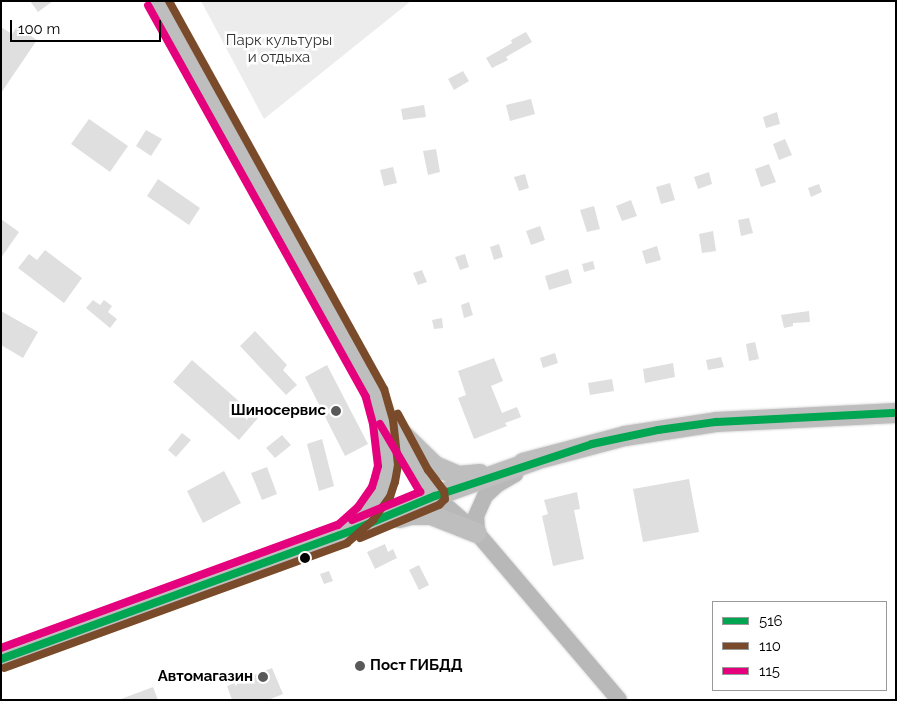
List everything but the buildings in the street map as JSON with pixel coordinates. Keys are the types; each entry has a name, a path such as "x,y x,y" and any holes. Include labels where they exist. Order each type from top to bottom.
{"highway":[{"path":"392,424 424,457 442,469 458,476 480,474 625,436 716,422 892,413"},
{"path":"1,659 350,532 435,496 545,458"},
{"path":"350,532 404,516 420,514 431,515 477,533"}],"main road":[{"path":"156,1 420,476 435,496"},
{"path":"350,532 381,492 386,480 388,466 383,422 375,393"}],"street":[{"path":"477,533 476,516 485,496 510,476 545,458"},
{"path":"435,496 463,518 477,533 618,700"}],"green space":[{"name":"Парк культуры и отдыха","path":"201,1 411,1 264,119"}],"transit line":[{"name":"110","path":"4,668 347,543 373,520 390,497 395,482 398,465 393,420 384,389 169,1"},
{"name":"115","path":"1,648 338,525 358,507 372,487 378,466 373,424 366,397 148,6"},
{"name":"516","path":"1,659 356,529 435,496 592,444 658,430 716,422 896,413"},
{"name":"110","path":"360,538 439,505 445,499 444,491 428,470 398,414"},
{"name":"115","path":"352,520 420,492 380,424"}],"place":[{"name":"Шиносервис","path":"336,411"},
{"name":"Пост ГИБДД","path":"360,666"},
{"name":"Автомагазин","path":"263,677"}]}
